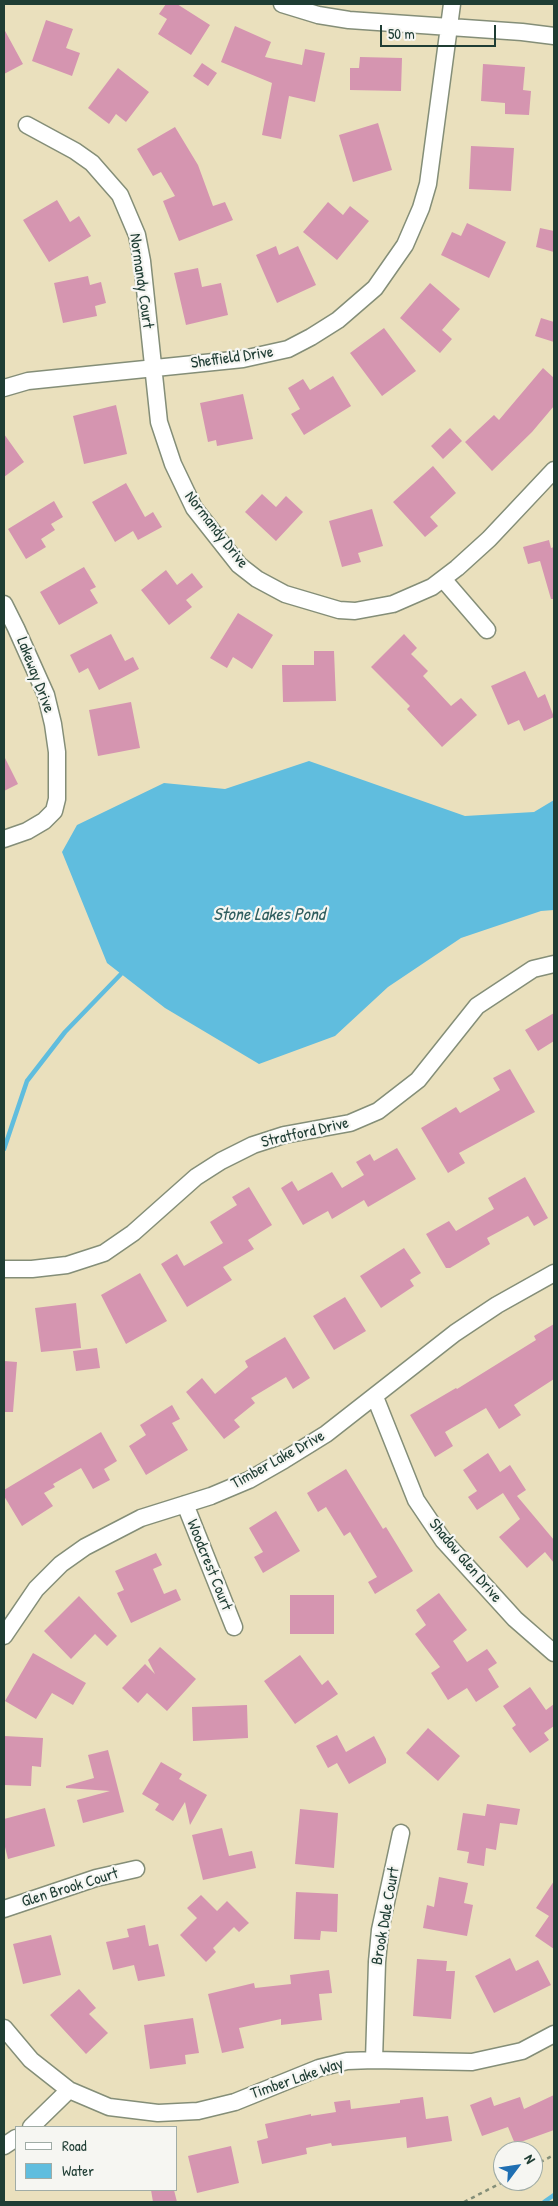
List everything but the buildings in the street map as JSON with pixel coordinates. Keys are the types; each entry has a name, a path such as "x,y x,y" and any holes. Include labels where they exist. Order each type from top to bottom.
{"street":[{"path":"282,4 318,15 341,19 554,36"},
{"name":"Sheffield Drive","path":"4,388 28,381 243,359 288,349 338,320 376,288 405,245 421,208 428,184 452,4"},
{"name":"Normandy Court","path":"27,125 75,151 92,163 120,195 137,235 142,261 153,368"},
{"name":"Normandy Drive","path":"153,368 159,422 182,485 194,508 239,565 257,579 285,594 315,604 339,610 355,611 394,604 432,586 457,568 489,539 554,470"},
{"path":"443,579 488,630"},
{"name":"Lakeway Drive","path":"4,604 46,695 57,752 57,800 54,811 44,821 27,831 4,839"},
{"name":"Stratford Drive","path":"4,1269 32,1269 67,1265 104,1253 133,1233 196,1177 221,1161 276,1137 350,1123 378,1111 418,1080 477,1006 533,970 554,964"},
{"name":"Timber Lake Drive","path":"4,1636 14,1618 36,1589 61,1564 85,1546 141,1518 249,1480 284,1460 326,1434 455,1333 497,1305 554,1273"},
{"name":"Shadow Glen Drive","path":"375,1397 416,1500 443,1540 515,1619 554,1653"},
{"name":"Woodcrest Court","path":"185,1504 234,1627"},
{"name":"Brook Dale Court","path":"374,2060 377,1962 380,1930 402,1833"},
{"name":"Glen Brook Court","path":"4,1909 96,1878 136,1869"},
{"path":"4,2028 31,2060 69,2090 32,2126"},
{"name":"Timber Lake Way","path":"69,2090 109,2107 158,2113 198,2111 235,2102 319,2068 347,2061 472,2062 522,2052 554,2034"},
{"path":"4,2146 15,2139"}],"path":[{"path":"464,2202 493,2187"}],"water":[{"name":"Stone Lakes Pond","path":"309,761 465,816 534,812 554,800 554,910 541,911 461,938 388,987 335,1036 259,1064 165,1008 107,963 62,852 77,825 164,783 225,789"}],"waterway":[{"path":"4,1149 27,1081 65,1032 121,974"},
{"path":"544,2202 554,2195"}]}
